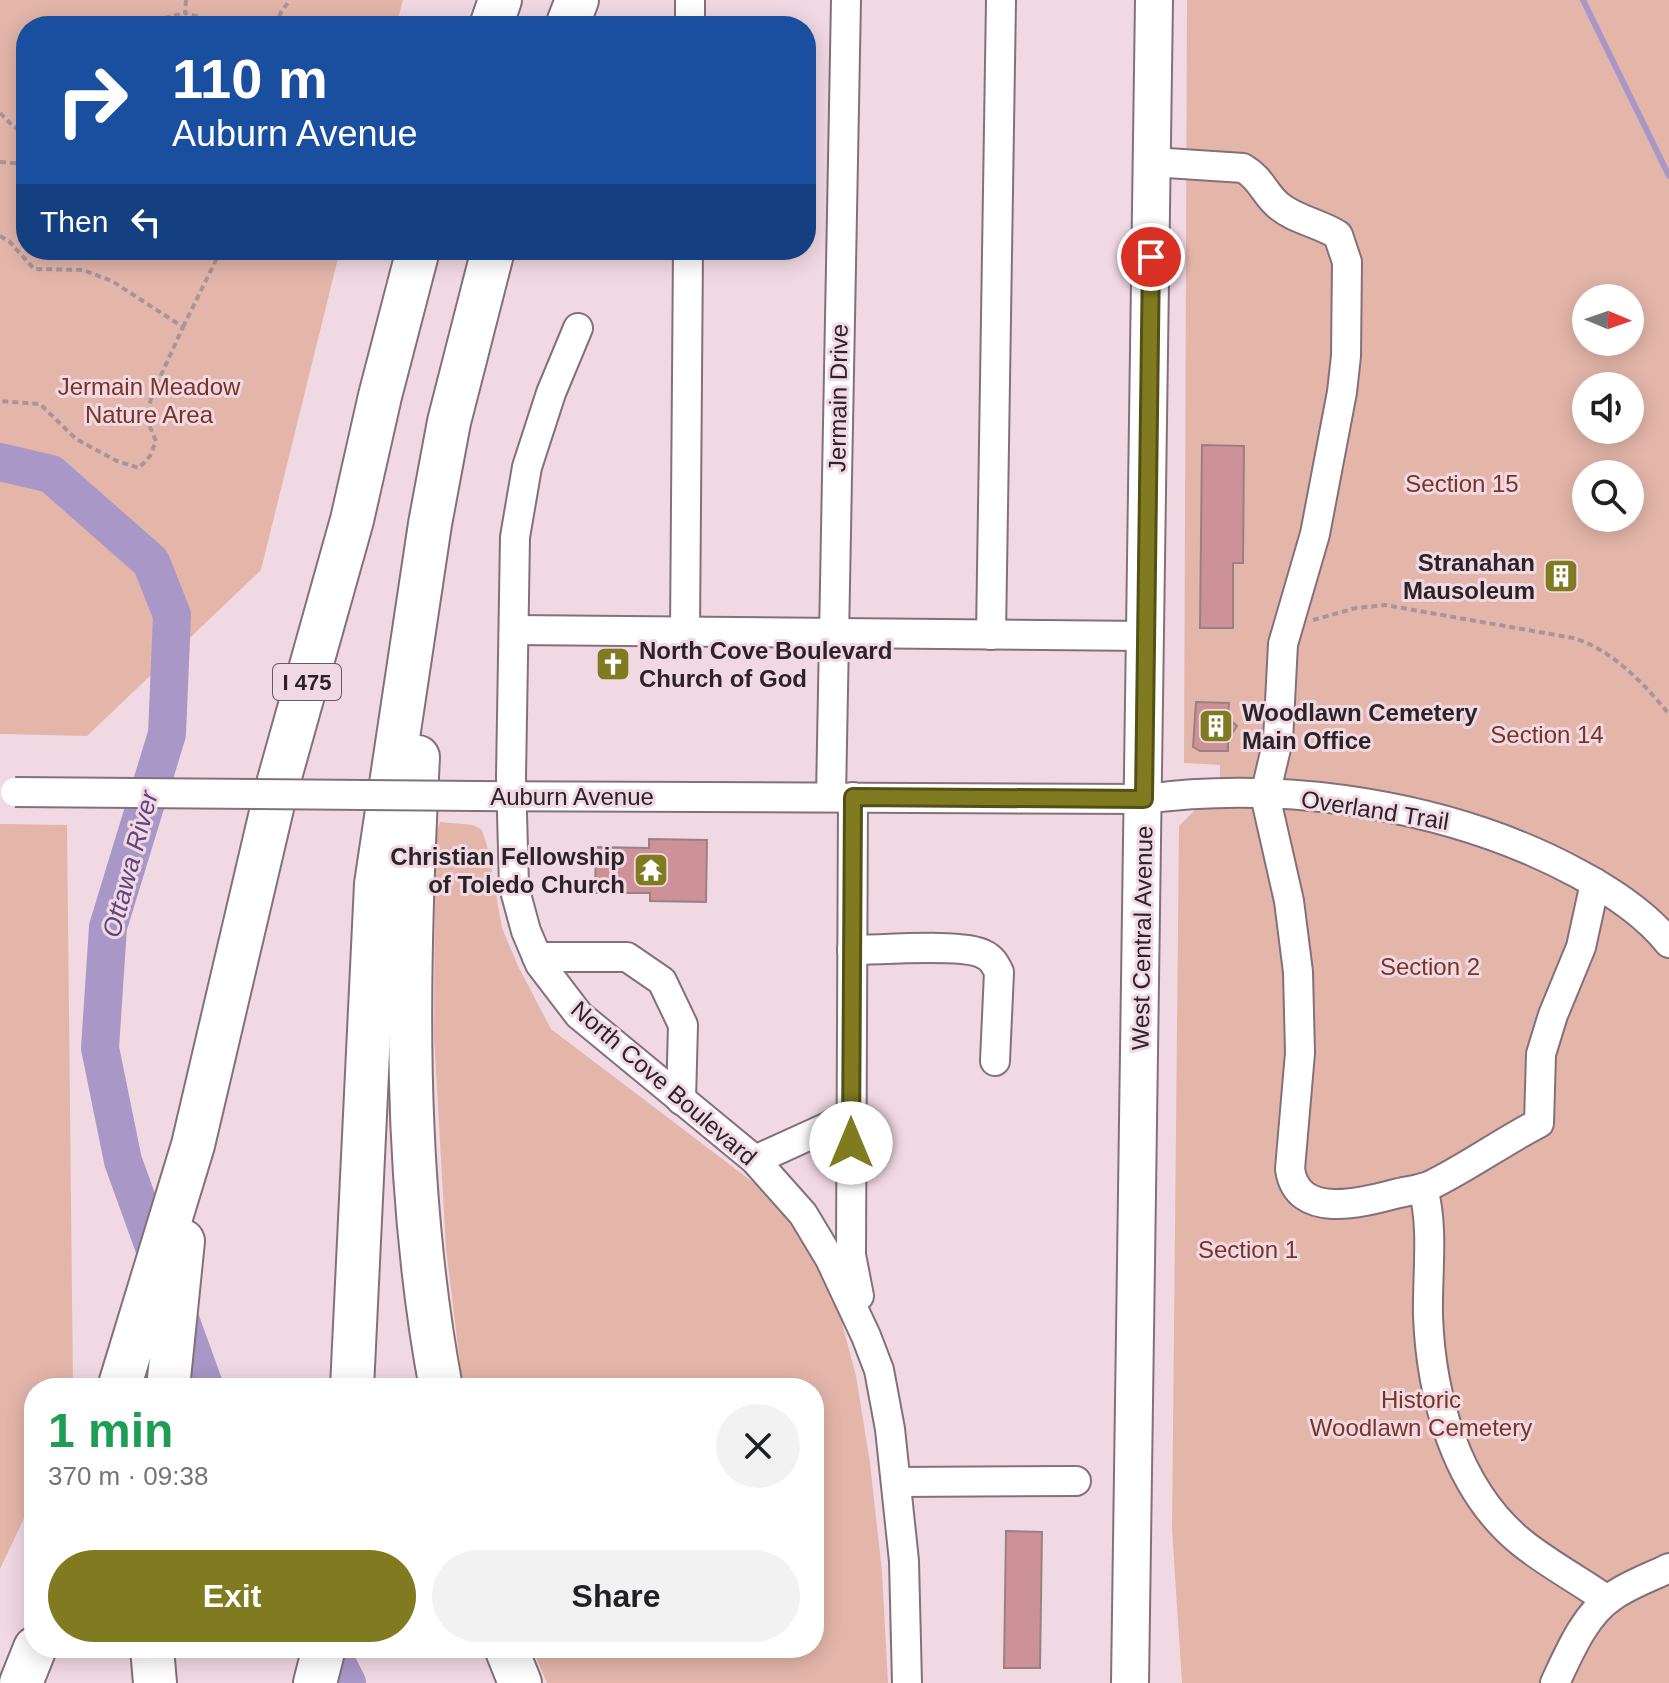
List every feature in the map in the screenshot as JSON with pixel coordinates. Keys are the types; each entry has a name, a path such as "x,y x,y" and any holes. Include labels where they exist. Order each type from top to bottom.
{"highway":[{"name":"I 475","path":"196,1130 276,791 352,520 415,260"},
{"path":"352,1378 376,884 430,524 452,409 490,260"},
{"path":"430,524 415,818 409,1033 416,1188 430,1330 439,1378"},
{"path":"122,1378 196,1130"},
{"path":"169,1378 196,1130"},
{"path":"21,1683 31,1658"},
{"path":"153,1658 155,1683"},
{"path":"315,1683 321,1658"},
{"path":"510,1658 520,1683"}],"main road":[{"name":"West Central Avenue","path":"1130,1683 1154,0"}],"street":[{"name":"Jermain Drive","path":"846,0 834,633 852,950 851,1255 866,1336"},
{"path":"991,635 1001,0"},
{"path":"1152,162 1243,168 1262,182 1275,203 1305,221 1338,235 1344,246 1347,276 1342,392 1326,485 1287,628 1280,667 1278,740 1265,795 1289,901 1298,972 1300,1053 1291,1177 1307,1196 1330,1206 1423,1188 1539,1123 1541,1054 1553,1015 1581,947 1595,883"},
{"path":"685,632 688,260"},
{"name":"North Cove Boulevard","path":"578,328 551,393 527,467 515,537 511,777 514,887 537,957 579,1015 755,1160 803,1214 830,1259 879,1370 904,1561 907,1683"},
{"path":"514,630 1146,636"},
{"name":"Auburn Avenue","path":"8,792 1144,799"},
{"name":"Overland Trail","path":"1144,799 1177,794 1317,798 1433,816 1532,850 1595,883 1638,913 1669,943"},
{"path":"852,950 954,948 986,955 999,972 995,1061"},
{"path":"537,957 627,957 662,981 683,1025 681,1100"},
{"path":"755,1160 852,1116"},
{"path":"1423,1188 1427,1212 1428,1314 1434,1383 1459,1457 1483,1499 1518,1540 1607,1600"},
{"path":"896,1482 1076,1481"},
{"path":"1555,1683 1584,1628 1607,1600 1669,1568"}],"path":[{"path":"185,13 186,0"},
{"path":"173,16 185,13 196,16"},
{"path":"0,113 16,128"},
{"path":"0,236 16,252"},
{"path":"25,260 34,269 83,270 112,281 183,327"},
{"path":"0,401 40,404 76,439 117,461 139,468 150,456 156,441 146,418 152,395 216,260"},
{"path":"1287,628 1356,608 1385,605 1573,638 1609,656 1646,687 1669,714"}],"green space":[{"name":"Jermain Meadow Nature Area","path":"0,0 403,0 399,16 16,16 16,260 338,260 261,570 87,736 0,734"},
{"name":"Historic Woodlawn Cemetery","path":"1187,0 1669,0 1669,1683 1182,1683 1172,1529 1179,826 1198,807 1219,804 1220,765 1184,763"},
{"path":"440,822 473,825 482,830 502,928 551,1029 762,1189 789,1219 834,1293 856,1376 870,1463 882,1572 888,1683 547,1683 536,1658 824,1658 824,1378 462,1378 446,1248 434,1036 435,835"},
{"path":"0,824 67,825 73,1378 24,1378 24,1518 0,1569"}],"building":[{"path":"1202,445 1244,446 1243,563 1233,563 1233,628 1200,628"},
{"name":"Woodlawn Cemetery Main Office","path":"1196,702 1229,703 1228,718 1237,726 1228,740 1228,751 1200,751 1193,747"},
{"name":"Christian Fellowship of Toledo Church","path":"649,839 707,840 706,902 650,901 650,893 595,893 596,847 649,848"},
{"path":"1006,1531 1042,1532 1040,1668 1004,1668"}],"waterway":[{"path":"1583,0 1669,176"},
{"name":"Ottawa River","path":"0,462 51,474 151,562 172,615 167,734 108,927 100,1048 123,1161 201,1378"},
{"name":"Ottawa River","path":"334,1658 347,1683"}],"place":[{"name":"Stranahan Mausoleum","path":"1561,576"},
{"name":"North Cove Boulevard Church of God","path":"613,664"},
{"name":"Woodlawn Cemetery Main Office","path":"1216,726"},
{"name":"Christian Fellowship of Toledo Church","path":"651,870"}],"route":[{"path":"851,1143 853,797 1144,799 1151,257"}],"park label":[{"name":"Section 15","path":"1462,483"},
{"name":"Section 14","path":"1547,734"},
{"name":"Section 2","path":"1430,966"},
{"name":"Section 1","path":"1248,1249"}]}
